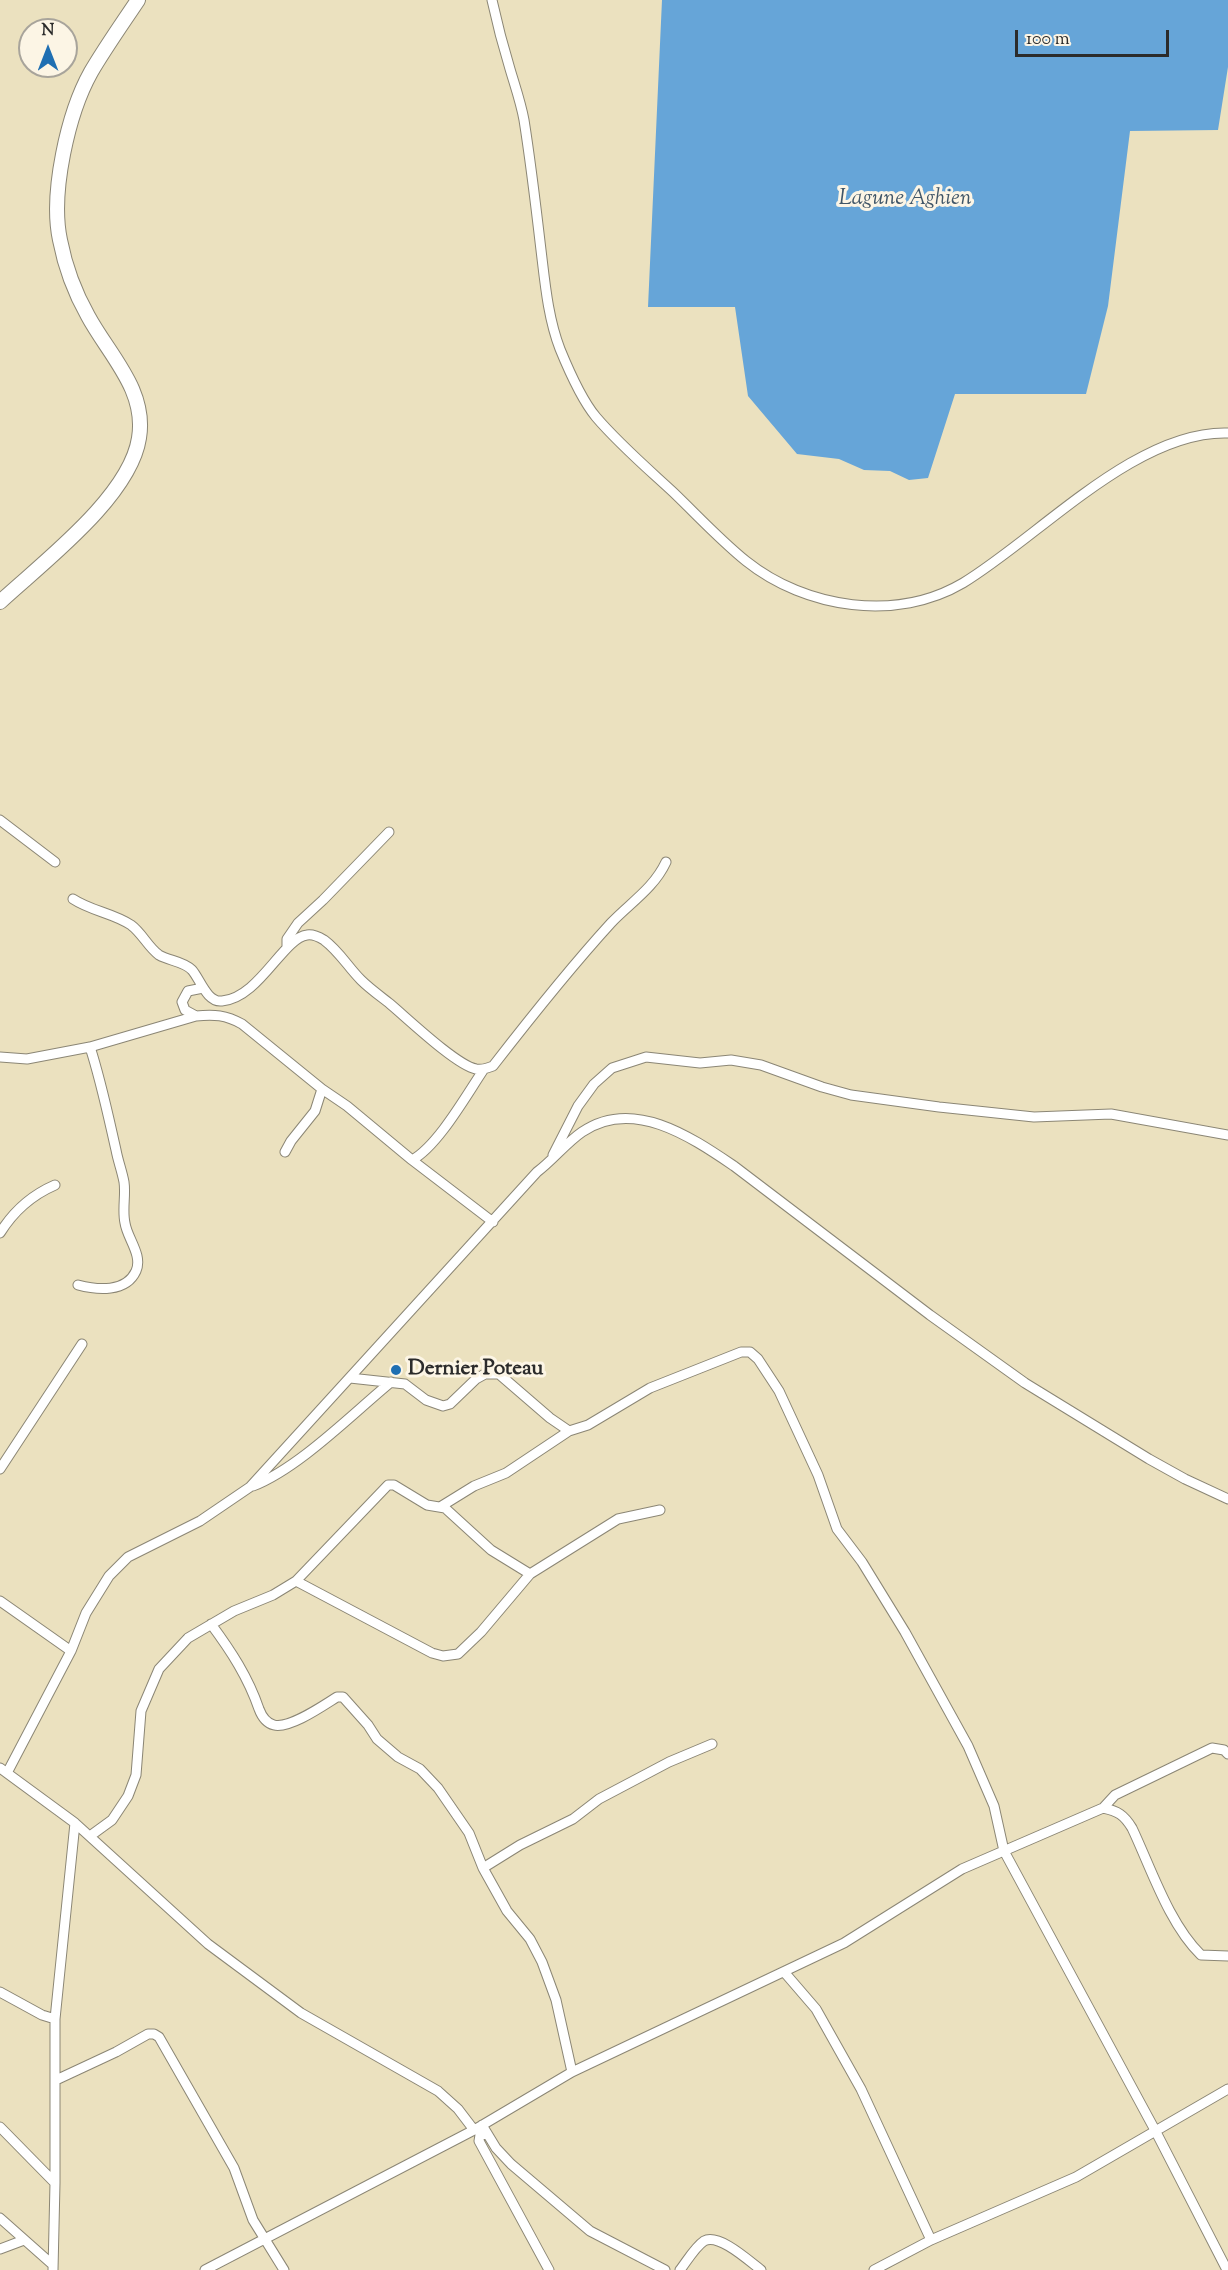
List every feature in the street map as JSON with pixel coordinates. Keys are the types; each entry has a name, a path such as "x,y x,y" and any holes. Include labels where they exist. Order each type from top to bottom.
{"street":[{"path":"0,602 96,513 129,466 139,440 141,419 137,397 88,316 73,285 59,239 57,202 71,120 90,74 138,0"},
{"path":"492,0 523,115 548,301 559,347 576,384 595,416 643,464 747,562 788,588 828,600 864,606 896,606 926,600 962,584 1105,481 1148,454 1184,439 1214,433 1228,433"},
{"path":"0,820 55,862"},
{"path":"287,948 287,939 298,923 389,832"},
{"path":"73,899 86,907 118,917 134,927 160,956 192,970 203,988 216,1001 221,1002 239,996 263,976 287,948 306,935 315,936 342,956 361,980 432,1040 460,1062 475,1069 484,1069 493,1066 538,1007 597,939 659,876 666,862"},
{"path":"196,1016 185,1010 183,998 188,991 203,988"},
{"path":"213,1014 216,1001"},
{"path":"0,1057 27,1059 90,1047 196,1016 213,1014 228,1016 242,1024 322,1089 348,1106 412,1160 493,1222"},
{"path":"78,1285 93,1289 119,1286 132,1278 138,1266 134,1245 124,1222 126,1200 124,1181 102,1085 90,1047"},
{"path":"550,1163 578,1106 594,1084 612,1068 646,1057 700,1063 731,1060 761,1065 851,1095 939,1107 1034,1117 1112,1114 1228,1135"},
{"path":"412,1160 419,1156 447,1124 484,1069"},
{"path":"285,1152 315,1110 322,1089"},
{"path":"665,2270 590,2231 511,2164 487,2134 438,2091 302,2013 208,1944 75,1823 4,1770 71,1651 92,1604 109,1576 128,1557 200,1521 250,1486 537,1172 550,1163 576,1137 598,1124 631,1118 669,1128 710,1150 930,1315 1025,1383 1158,1464 1228,1499"},
{"path":"0,1233 6,1223 32,1198 40,1191 54,1185"},
{"path":"0,1469 82,1344"},
{"path":"440,1507 474,1486 506,1473 569,1431 588,1425 650,1388 741,1352 750,1352 758,1359 779,1391 818,1475 837,1529 862,1562 905,1632 968,1746 994,1806 1004,1851 1156,2132 1227,2270"},
{"path":"350,1378 405,1384 426,1400 444,1406 450,1404 476,1379 485,1374 499,1374 550,1418 569,1431"},
{"path":"250,1486 268,1480 301,1457 391,1382"},
{"path":"90,1836 112,1820 128,1796 136,1775 141,1711 159,1669 188,1638 234,1611 273,1595 297,1581 388,1485 394,1485 427,1505 445,1508 491,1550 530,1574"},
{"path":"297,1581 432,1653 443,1656 458,1654 481,1632 530,1574 618,1519 660,1509"},
{"path":"0,1601 71,1651"},
{"path":"211,1624 236,1658 252,1688 261,1715 267,1722 276,1726 287,1724 337,1696 343,1696 377,1739 398,1757 420,1769 438,1788 469,1833 483,1868 507,1911 530,1939 542,1962 556,2000 572,2072"},
{"path":"483,1868 520,1845 573,1819 598,1799 669,1762 712,1744"},
{"path":"205,2270 478,2128 572,2072 785,1973 844,1943 962,1869 1103,1808 1115,1795 1212,1748 1224,1750 1228,1754"},
{"path":"1103,1808 1117,1811 1125,1817 1169,1908 1191,1946 1201,1955 1228,1956"},
{"path":"53,2268 55,2019 75,1823"},
{"path":"785,1973 816,2008 861,2089 931,2240"},
{"path":"0,1992 55,2019"},
{"path":"56,2080 148,2034 159,2037 234,2168 246,2203 264,2239 284,2270"},
{"path":"874,2270 931,2240 1076,2177 1228,2090"},
{"path":"0,2127 55,2183"},
{"path":"487,2134 480,2136 479,2141 549,2270"},
{"path":"0,2218 53,2268"},
{"path":"680,2270 705,2240 712,2239 730,2247 761,2270"},
{"path":"0,2249 24,2240"}],"water":[{"name":"Lagune Aghien","path":"662,0 1228,0 1228,67 1218,130 1130,131 1108,306 1086,394 955,394 928,478 909,480 890,471 864,470 839,459 797,454 748,396 735,307 648,307"}],"place":[{"name":"Dernier Poteau","path":"396,1370"}]}
